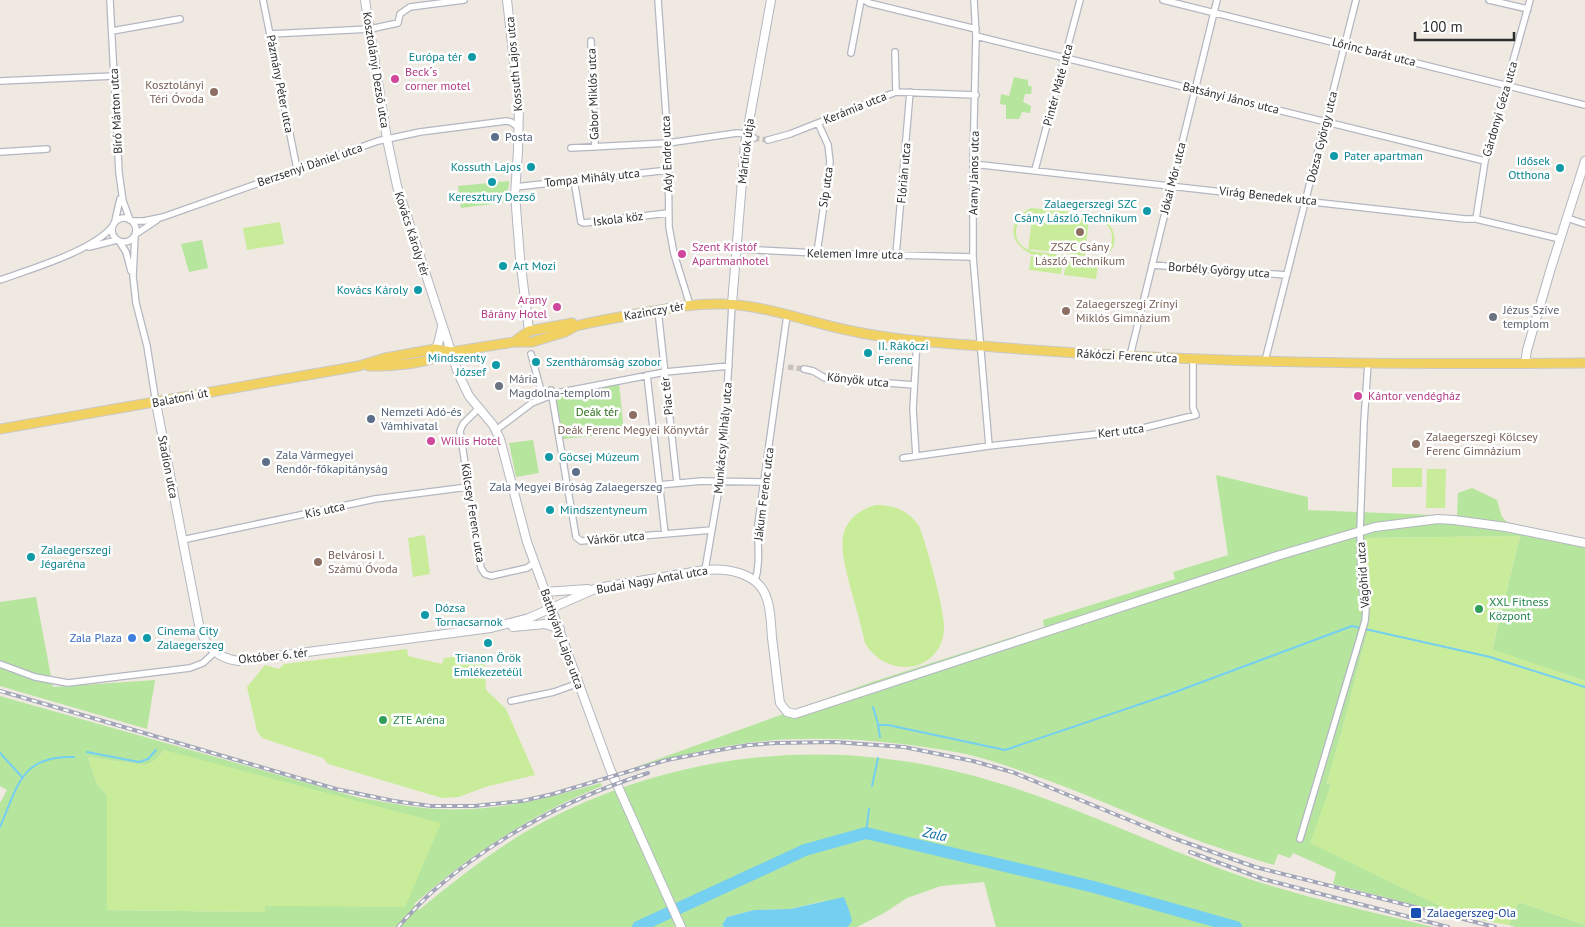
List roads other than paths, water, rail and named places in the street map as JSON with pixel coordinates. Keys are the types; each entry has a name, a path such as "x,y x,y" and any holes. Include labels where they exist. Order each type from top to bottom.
{"main road":[{"name":"Kazinczy tér","path":"451,352 514,342 532,342 565,332 576,326 658,310 690,305 732,304"},
{"name":"Rákóczi Ferenc utca","path":"732,304 762,308 857,332 981,346 1193,359 1368,363 1585,363"},
{"name":"Kazinczy tér","path":"514,342 529,331 572,323 576,326"},
{"name":"Balatoni út","path":"0,429 359,366 385,358 435,349 451,352"},
{"name":"Balatoni út","path":"359,366 434,360 451,352"}],"street":[{"name":"Bíró Márton utca","path":"110,0 121,192 124,208 131,220"},
{"name":"Pázmány Péter utca","path":"263,0 297,169"},
{"name":"Kosztolányi Dezső utca","path":"365,0 388,139"},
{"path":"270,34 370,29 398,23 400,14 407,8 464,0"},
{"name":"Kossuth Lajos utca","path":"507,0 518,95 515,186 520,258 529,331"},
{"name":"Ady Endre utca","path":"658,0 670,170 668,213 674,254 690,305"},
{"name":"Mártírok útja","path":"732,304 750,136 771,0"},
{"path":"851,53 863,0 976,28"},
{"name":"Arany János utca","path":"974,0 976,95 973,164 973,257 981,346"},
{"name":"Pintér Máté utca","path":"1035,170 1080,0"},
{"name":"Lőrinc barát utca","path":"1162,0 1585,105"},
{"name":"Jókai Mór utca","path":"1130,356 1217,0"},
{"name":"Dózsa György utca","path":"1265,361 1356,0"},
{"path":"1489,0 1528,9"},
{"name":"Gárdonyi Géza utca","path":"1476,219 1485,161 1530,0"},
{"path":"112,31 180,19"},
{"name":"Batsányi János utca","path":"976,36 1485,161"},
{"name":"Gábor Miklós utca","path":"591,41 595,146"},
{"path":"895,52 896,92"},
{"path":"0,81 114,76"},
{"name":"Kerámia utca","path":"768,140 819,124 896,92 976,95"},
{"name":"Flórián utca","path":"896,255 910,92"},
{"name":"Berzsenyi Dániel utca","path":"131,220 144,221 163,217 388,139 420,132 506,120 518,127"},
{"name":"Síp utca","path":"817,254 830,162 828,144 819,124"},
{"path":"570,148 668,143 737,133 750,136"},
{"name":"Kovács Károly tér","path":"388,139 397,186 451,352"},
{"path":"0,152 47,148"},
{"path":"1525,364 1527,350 1585,161"},
{"name":"Virág Benedek utca","path":"973,164 1476,219 1560,240"},
{"name":"Tompa Mihály utca","path":"515,186 670,170"},
{"name":"Iskola köz","path":"574,180 581,222 668,213"},
{"name":"Bíró Márton utca","path":"113,225 121,192"},
{"name":"Berzsenyi Dániel utca","path":"135,235 163,217"},
{"path":"0,280 80,249 118,240 126,242 135,235 136,228 131,220 122,218 103,236 80,249"},
{"path":"1567,218 1585,224"},
{"path":"113,225 112,233 118,240"},
{"name":"Stadion utca","path":"135,235 133,276 136,303 147,346 156,403 200,630 207,644 215,652"},
{"name":"Stadion utca","path":"118,240 126,252 133,276"},
{"name":"Kelemen Imre utca","path":"737,249 817,254 973,257"},
{"name":"Borbély György utca","path":"1152,265 1287,275"},
{"name":"Munkácsy Mihály utca","path":"705,570 723,464 732,304"},
{"name":"Piac tér","path":"658,310 677,483"},
{"name":"Jákum Ferenc utca","path":"755,581 760,567 758,540 764,482 787,315"},
{"path":"435,349 442,327"},
{"path":"916,456 914,385 917,340"},
{"path":"981,346 989,446"},
{"name":"Batthyány Lajos utca","path":"451,352 462,383 496,430 534,563 613,776 681,927"},
{"path":"531,354 543,398"},
{"name":"Kert utca","path":"903,458 989,446 1136,430 1196,415 1193,408 1193,359"},
{"name":"Vágóhíd utca","path":"1300,839 1364,624 1366,609 1361,582 1360,531 1368,363"},
{"path":"496,430 532,402 543,398 551,392 664,372 729,366"},
{"path":"780,366 788,367"},
{"name":"Könyök utca","path":"804,369 812,370 827,378 914,385"},
{"name":"Piac tér","path":"647,375 665,534"},
{"name":"Várkör utca","path":"551,392 576,537 578,539 581,541 712,530"},
{"name":"Kölcsey Ferenc utca","path":"479,408 463,424 460,431 480,564 483,571 489,576 527,568 534,563"},
{"path":"658,485 720,480 764,482"},
{"name":"Kis utca","path":"182,540 362,502 468,487"},
{"path":"755,581 763,590 767,600 780,703 787,712 801,713 1262,561 1375,527 1412,522 1454,520 1497,525 1585,543"},
{"name":"Budai Nagy Antal utca","path":"551,608 597,588 705,570 735,572 755,581"},
{"path":"545,592 597,588"},
{"name":"Október 6. tér","path":"215,652 232,660 251,660 491,628 529,618 551,608"},
{"path":"491,628 545,624 560,629"},
{"path":"0,664 17,672 45,680 81,683 190,668 203,663 215,652"},
{"path":"511,701 554,692 579,683"}],"water":[{"path":"844,897 852,921 848,927 724,927 722,925 727,917 754,910 790,909"}],"waterway":[{"path":"880,737 878,725 888,725 1005,750 1170,694 1352,626 1360,628"},
{"path":"1365,629 1490,657 1585,687"},
{"path":"873,707 878,724"},
{"path":"87,752 139,762 148,759 156,750"},
{"path":"0,753 22,777"},
{"path":"0,827 17,786 32,767 43,761 74,757"},
{"path":"872,786 878,758"},
{"path":"866,833 869,809"},
{"name":"Zala","path":"638,927 805,850 866,833 1094,887 1236,927"}],"tunnel":[{"path":"754,138 768,140"},
{"path":"788,367 804,369"}],"railway":[{"path":"0,691 336,789 394,801 431,806 474,806 522,801 553,794 667,760 749,745 834,742 904,747 973,761 1012,772 1173,838 1255,867 1495,927"},
{"path":"398,927 432,892 456,872 507,837 534,821 590,794 648,773"},
{"path":"1190,852 1263,879 1448,927"}],"place":[{"name":"Európa tér","path":"472,57"},
{"name":"Beck´s corner motel","path":"395,79"},
{"name":"Kosztolányi Téri Óvoda","path":"214,92"},
{"name":"Posta","path":"495,137"},
{"name":"Pater apartman","path":"1334,156"},
{"name":"Kossuth Lajos","path":"531,167"},
{"name":"Idősek Otthona","path":"1560,168"},
{"name":"Keresztury Dezső","path":"492,182"},
{"name":"Zalaegerszegi SZC Csány László Technikum","path":"1147,211"},
{"name":"ZSZC Csány László Technikum","path":"1080,232"},
{"name":"Szent Kristóf Apartmanhotel","path":"682,254"},
{"name":"Art Mozi","path":"503,266"},
{"name":"Kovács Károly","path":"418,290"},
{"name":"Arany Bárány Hotel","path":"557,307"},
{"name":"Zalaegerszegi Zrínyi Miklós Gimnázium","path":"1066,311"},
{"name":"Jézus Szíve templom","path":"1493,317"},
{"name":"II. Rákóczi Ferenc","path":"868,353"},
{"name":"Szentháromság szobor","path":"536,362"},
{"name":"Mindszenty József","path":"496,365"},
{"name":"Mária Magdolna-templom","path":"499,386"},
{"name":"Kántor vendégház","path":"1358,396"},
{"name":"Deák Ferenc Megyei Könyvtár","path":"633,415"},
{"name":"Nemzeti Adó-és Vámhivatal","path":"371,419"},
{"name":"Willis Hotel","path":"431,441"},
{"name":"Zalaegerszegi Kölcsey Ferenc Gimnázium","path":"1416,444"},
{"name":"Göcsej Múzeum","path":"549,457"},
{"name":"Zala Vármegyei Rendőr-főkapitányság","path":"266,462"},
{"name":"Zala Megyei Bíróság Zalaegerszeg","path":"576,472"},
{"name":"Mindszentyneum","path":"550,510"},
{"name":"Zalaegerszegi Jégaréna","path":"31,557"},
{"name":"Belvárosi I. Számú Óvoda","path":"318,562"},
{"name":"XXL Fitness Központ","path":"1479,609"},
{"name":"Dózsa Tornacsarnok","path":"425,615"},
{"name":"Zala Plaza","path":"132,638"},
{"name":"Cinema City Zalaegerszeg","path":"147,638"},
{"name":"Trianon Örök Emlékezetéül","path":"488,643"},
{"name":"ZTE Aréna","path":"383,720"},
{"name":"Zalaegerszeg-Ola","path":"1416,913"}],"park label":[{"name":"Deák tér","path":"597,412"}]}
